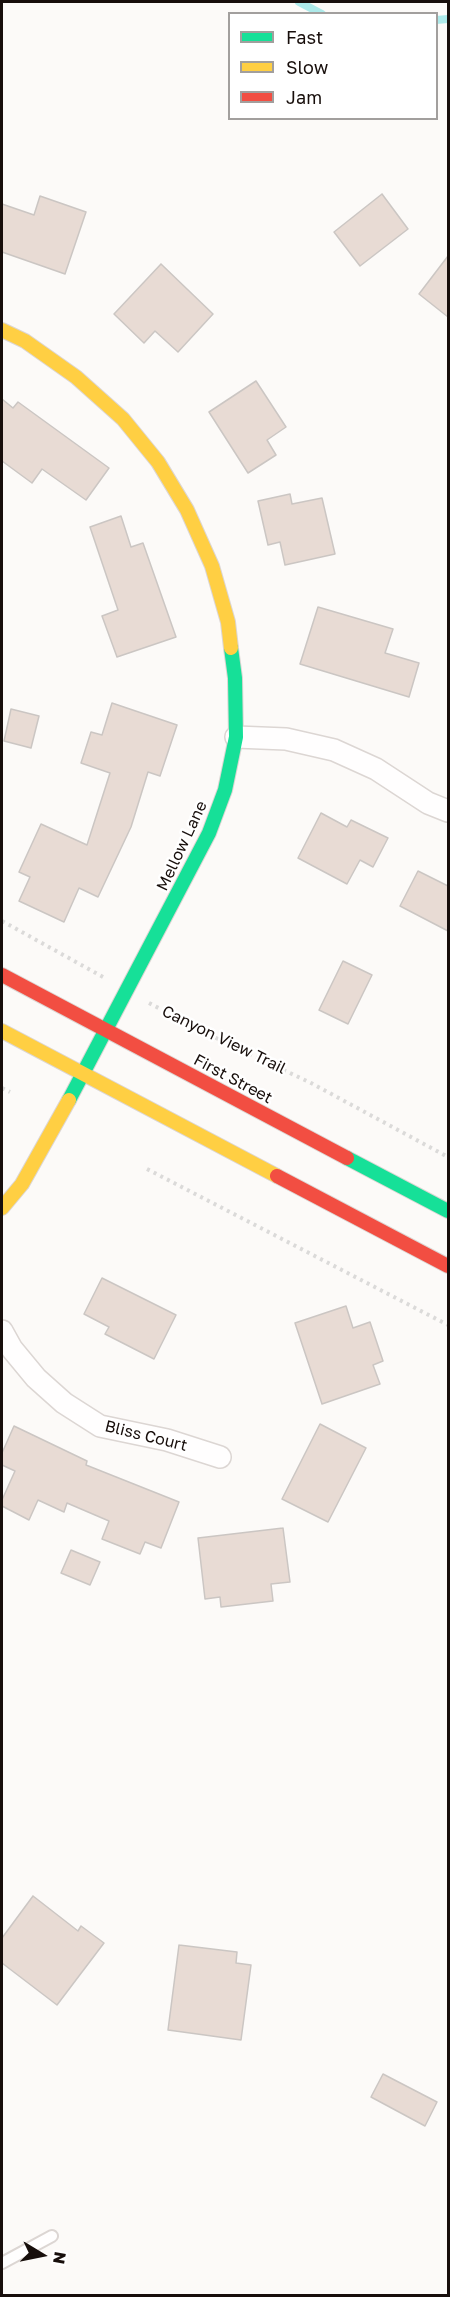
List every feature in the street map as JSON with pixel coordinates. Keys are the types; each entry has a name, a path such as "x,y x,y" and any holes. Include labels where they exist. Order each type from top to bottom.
{"street":[{"name":"Mellow Lane","path":"2,330 25,341 76,376 123,419 158,462 187,510 212,566 228,622 235,678 236,737 225,790 209,833 44,1148 22,1184 2,1208"},
{"path":"236,737 286,739 334,750 376,769 428,803 448,811"},
{"name":"First Street","path":"2,975 448,1211"},
{"path":"2,1031 448,1266"},
{"name":"Bliss Court","path":"2,1331 12,1349 36,1378 64,1403 100,1426 167,1440 220,1457"}],"lane":[{"path":"2,2263 52,2236"}],"path":[{"name":"Canyon View Trail","path":"2,921 127,991 214,1037 311,1083 448,1157"},
{"path":"2,1088 10,1092"},
{"path":"147,1169 448,1325"}],"building":[{"path":"382,194 408,229 360,266 334,232"},
{"path":"40,196 86,212 65,274 2,252 2,204 34,215"},
{"path":"448,256 448,317 419,294"},
{"path":"161,264 213,314 178,352 155,331 144,343 114,314"},
{"path":"256,381 286,427 267,440 276,455 248,473 209,412"},
{"path":"2,399 13,408 18,402 109,468 86,500 42,469 32,483 2,461"},
{"path":"290,494 292,504 322,498 335,554 285,565 280,542 268,545 258,501"},
{"path":"121,516 131,547 143,543 176,637 117,657 102,616 118,610 90,527"},
{"path":"318,607 393,629 385,653 419,663 409,697 300,664"},
{"path":"112,703 177,725 160,776 148,772 131,827 98,897 79,888 64,922 19,901 30,877 19,872 41,824 87,845 110,773 81,763 91,732 102,735"},
{"path":"11,709 39,716 31,748 4,741"},
{"path":"321,813 347,827 351,820 388,838 373,867 360,860 347,884 298,858"},
{"path":"418,871 448,886 448,931 400,906"},
{"path":"343,961 372,975 348,1024 319,1010"},
{"path":"102,1278 176,1315 154,1359 105,1334 109,1327 84,1314"},
{"path":"346,1306 353,1328 370,1322 383,1361 373,1365 380,1384 322,1404 295,1323"},
{"path":"320,1424 366,1448 328,1522 282,1499"},
{"path":"14,1426 87,1461 86,1465 179,1502 161,1548 145,1542 140,1554 102,1539 109,1521 67,1503 64,1512 38,1500 29,1520 2,1506 2,1500 15,1471 2,1465 2,1453"},
{"path":"283,1528 290,1582 271,1584 273,1601 221,1607 220,1597 205,1599 198,1538"},
{"path":"71,1550 100,1562 90,1585 61,1573"},
{"path":"33,1896 78,1931 81,1926 104,1943 57,2005 2,1963 2,1938"},
{"path":"179,1945 237,1952 236,1963 251,1965 241,2040 168,2030"},
{"path":"383,2074 437,2102 425,2126 371,2097"}],"waterway":[{"path":"299,2 318,12"},
{"path":"438,20 448,19"}],"traffic: fast":[{"path":"69,1100 209,833 225,790 236,737 235,678 231,648"},
{"path":"347,1158 448,1211"}],"traffic: slow":[{"path":"2,330 25,341 76,377 123,419 158,462 187,510 212,566 228,622 231,648"},
{"path":"2,1031 277,1176"},
{"path":"2,1208 22,1184 69,1100"}],"traffic: jam":[{"path":"2,975 347,1158"},
{"path":"277,1176 448,1266"}]}
